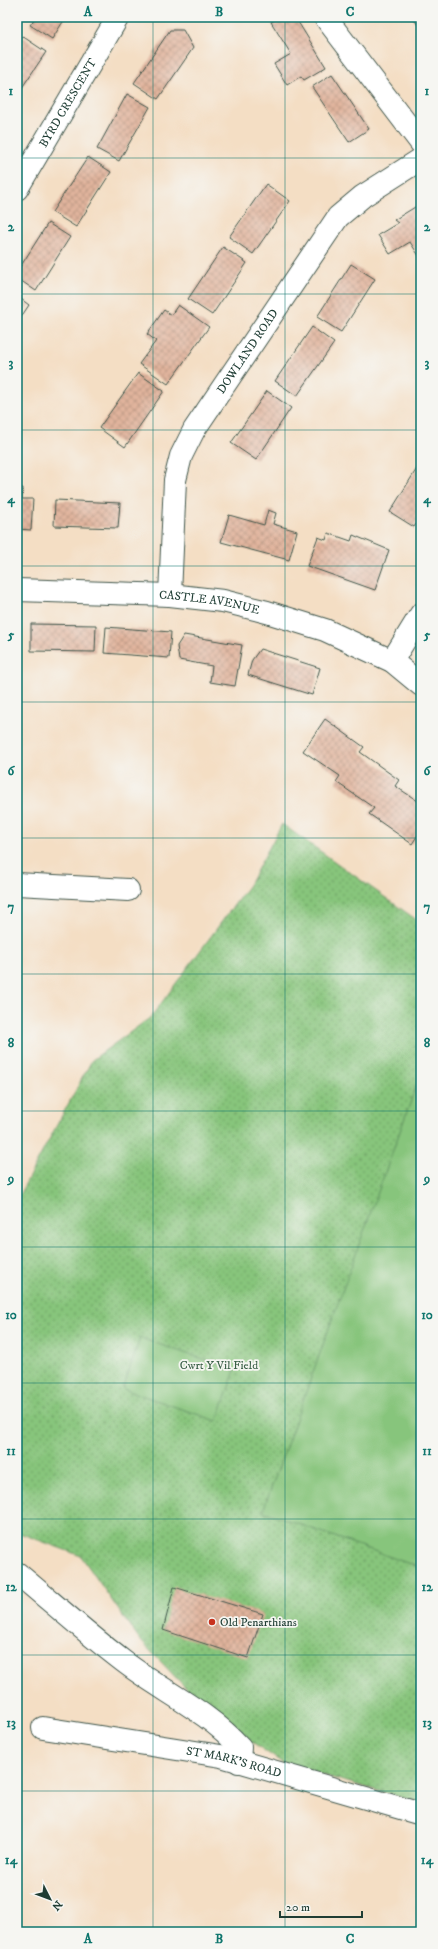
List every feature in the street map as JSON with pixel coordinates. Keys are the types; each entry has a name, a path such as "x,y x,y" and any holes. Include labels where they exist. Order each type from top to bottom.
{"street":[{"name":"BYRD CRESCENT","path":"17,189 118,17"},
{"path":"325,17 421,143"},
{"name":"DOWLAND ROAD","path":"170,595 175,480 181,456 194,430 338,217 362,196 421,159"},
{"name":"CASTLE AVENUE","path":"17,590 170,595 223,601 267,612 324,630 392,660 421,685"},
{"path":"392,660 421,614"},
{"path":"17,884 128,890"},
{"path":"17,1573 124,1661 196,1709 224,1730 240,1747 239,1762"},
{"name":"ST MARK'S ROAD","path":"43,1728 221,1756 421,1814"}],"green space":[{"name":"Cwrt Y Vil Field","path":"282,824 421,923 421,1803 284,1764 210,1713 138,1638 81,1556 17,1532 17,1199 92,1060 151,1017 249,885"},
{"path":"421,1073 421,1568 263,1511"},
{"path":"140,1338 235,1370 217,1421 123,1389"}],"building":[{"path":"36,17 66,17 52,39 30,25"},
{"path":"280,17 295,17 326,67 304,80 301,76 287,85 274,64 291,54 271,22"},
{"path":"412,17 421,17 421,23 418,25"},
{"path":"170,30 183,30 193,48 158,99 134,83"},
{"path":"22,36 46,52 17,95 17,44"},
{"path":"332,74 369,129 349,142 312,87"},
{"path":"127,94 150,107 119,161 97,149"},
{"path":"88,157 111,172 76,227 52,212"},
{"path":"266,184 290,201 253,254 229,237"},
{"path":"420,204 421,259 410,242 390,254 378,235 398,223 394,220"},
{"path":"48,223 70,237 36,291 17,278 17,272"},
{"path":"223,247 247,263 212,315 188,299"},
{"path":"351,264 375,279 341,332 317,317"},
{"path":"17,296 29,305 17,323"},
{"path":"178,305 209,327 168,384 139,364 156,341 147,334 164,310 171,315"},
{"path":"312,327 334,343 297,396 275,381"},
{"path":"138,373 164,391 125,447 99,428"},
{"path":"267,391 291,408 256,460 231,443"},
{"path":"421,462 421,517 414,527 390,512"},
{"path":"17,488 23,488 22,499 33,499 31,530 17,529"},
{"path":"55,500 120,503 118,528 54,526"},
{"path":"268,510 276,513 273,524 297,531 289,560 221,542 229,515 264,525"},
{"path":"328,533 351,541 353,535 389,550 375,590 307,566 318,537 326,540"},
{"path":"17,617 19,617 20,667 17,667"},
{"path":"31,624 96,625 95,652 31,651"},
{"path":"106,627 171,632 169,658 104,653"},
{"path":"184,635 242,645 235,686 210,682 212,666 179,660 177,646"},
{"path":"260,649 320,668 312,695 248,675 252,660"},
{"path":"325,719 364,747 360,752 399,780 395,786 421,803 421,830 412,844 369,814 374,808 336,782 340,776 303,751"},
{"name":"Old Penarthians","path":"174,1587 263,1614 248,1658 163,1630"}],"place":[{"name":"Old Penarthians","path":"212,1622"}]}
